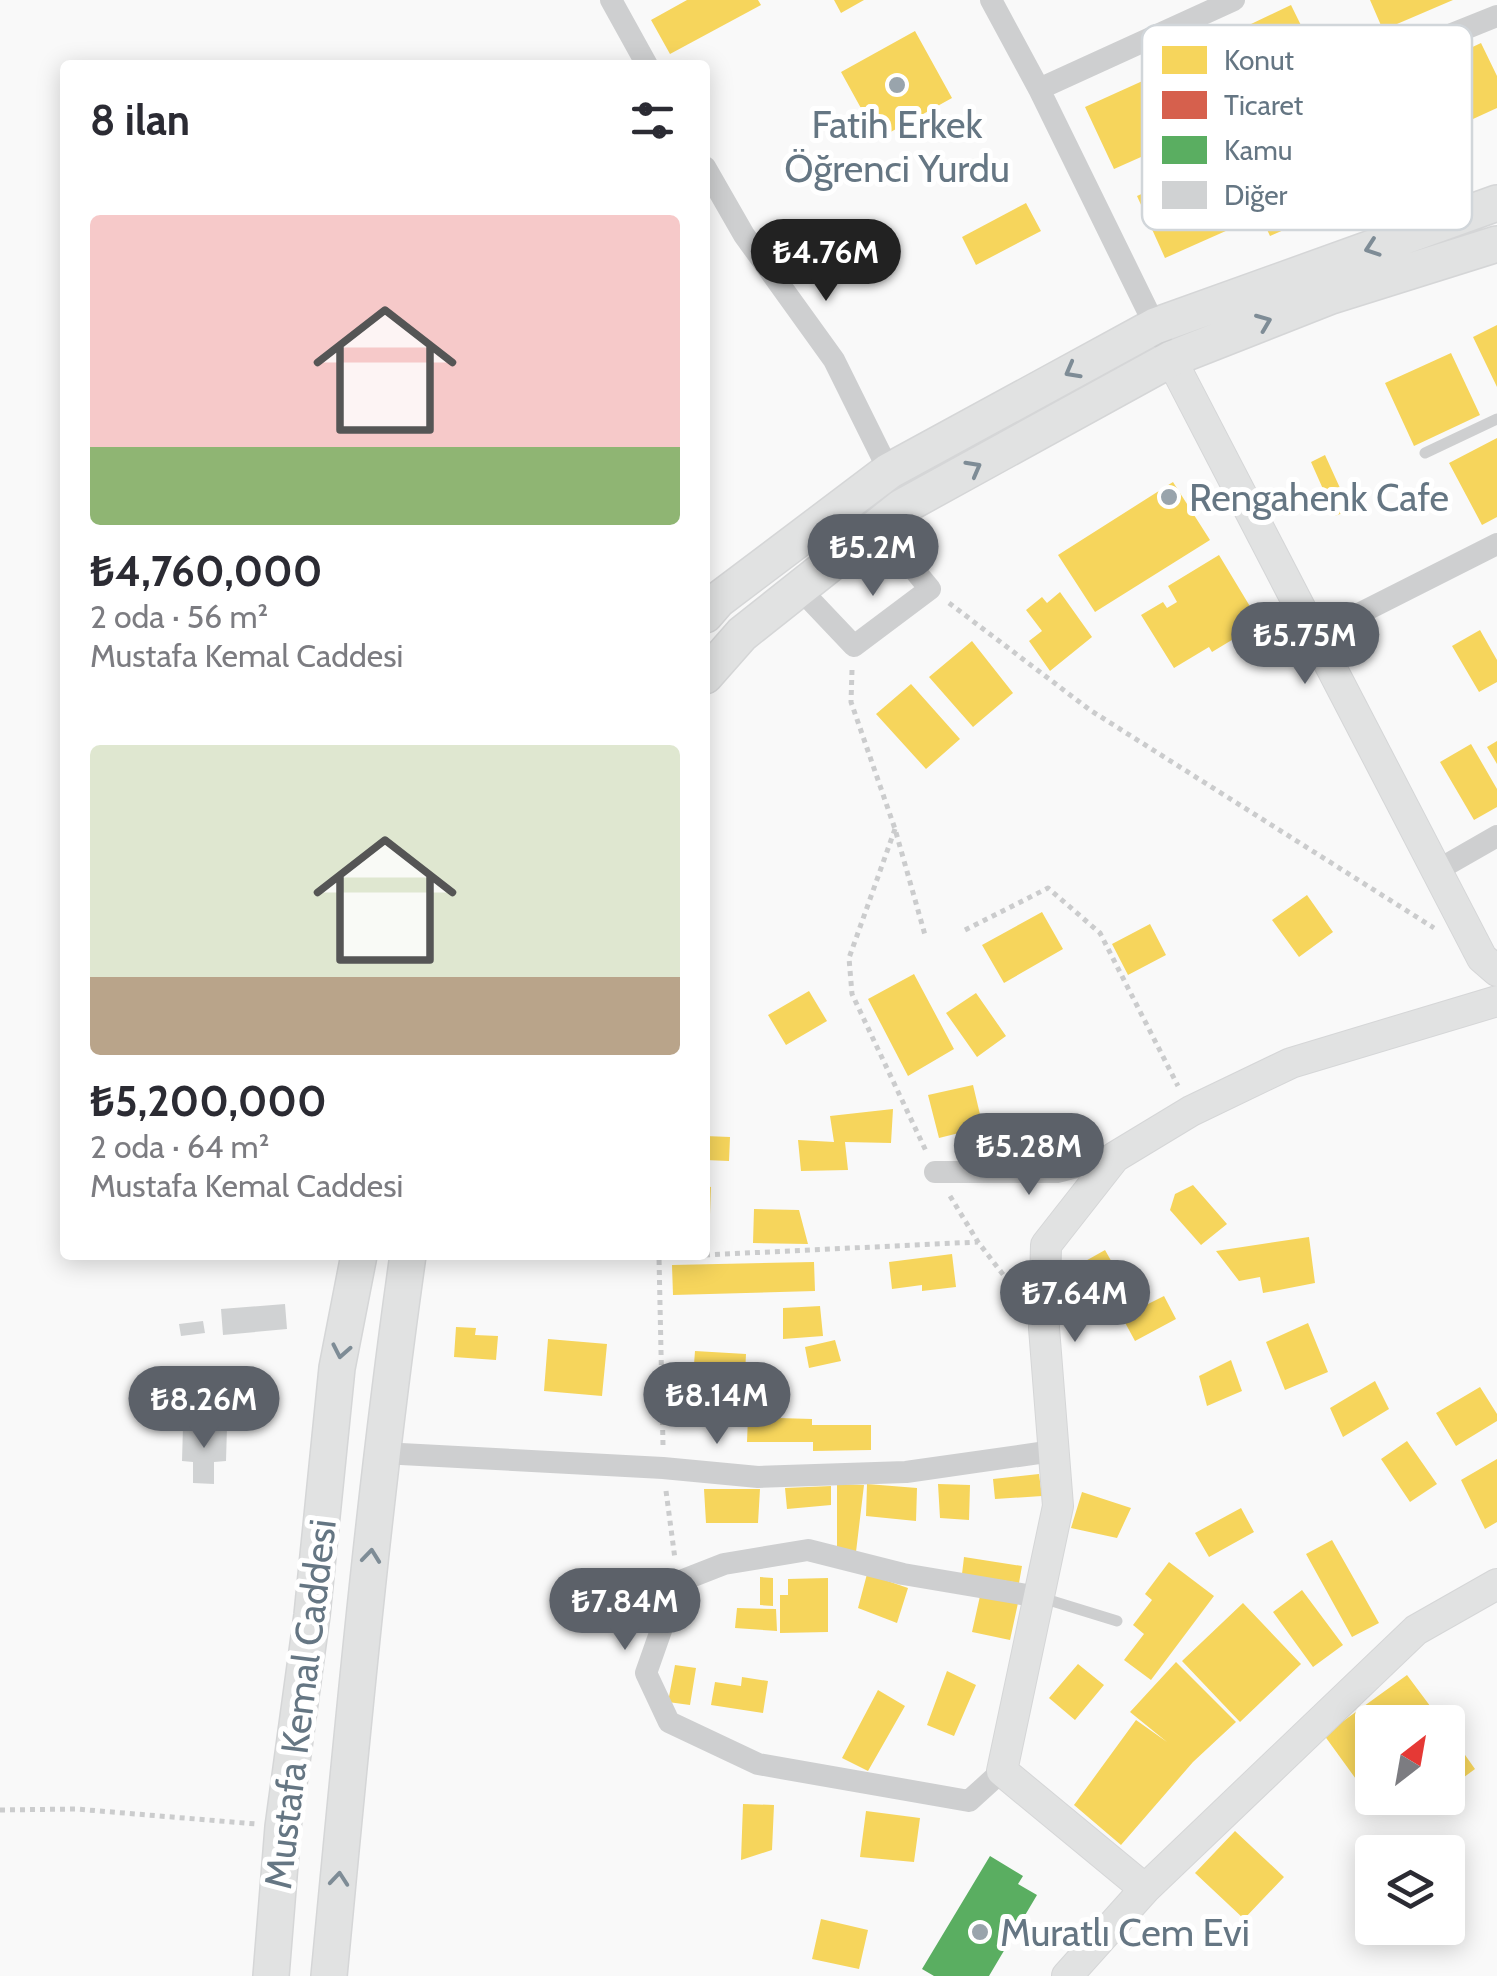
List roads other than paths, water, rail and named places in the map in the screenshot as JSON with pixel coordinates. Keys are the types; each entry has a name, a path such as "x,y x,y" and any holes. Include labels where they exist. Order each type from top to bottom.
{"main road":[{"path":"1472,213 1497,204"},
{"path":"710,609 890,471 1155,326 1424,230"},
{"path":"710,670 742,634 902,508 1171,359 1331,296 1497,244"},
{"name":"Mustafa Kemal Caddesi","path":"271,1976 284,1827 312,1615 338,1368 358,1260"},
{"name":"Mustafa Kemal Caddesi","path":"329,1976 382,1453 407,1260"}],"street":[{"path":"611,0 645,60"},
{"path":"992,0 1313,637 1436,872 1489,964"},
{"path":"1180,25 1234,0"},
{"path":"1472,26 1497,16"},
{"path":"1040,89 1142,42"},
{"path":"710,176 744,235 834,360 890,471"},
{"path":"798,587 854,646 930,589 878,526"},
{"path":"1313,637 1497,544"},
{"path":"1436,872 1497,836"},
{"path":"935,1172 1057,1172 1115,1157 1190,1111 1290,1063 1497,1001"},
{"path":"1039,1597 903,1574 808,1550 724,1564 678,1582 646,1672 669,1722 758,1764 969,1801 1002,1771 1039,1597 1058,1506 1044,1328 1046,1244 1115,1157"},
{"path":"382,1453 758,1477 906,1472 1053,1451"},
{"path":"1067,1976 1146,1889 1416,1630 1497,1584"},
{"path":"1002,1771 1146,1889"}],"lane":[{"path":"1426,453 1497,419"},
{"path":"1039,1597 1116,1621"}],"place":[{"name":"Fatih Erkek Öğrenci Yurdu","path":"897,85"},
{"name":"Rengahenk Cafe","path":"1169,497"},
{"name":"Muratlı Cem Evi","path":"980,1932"}]}
